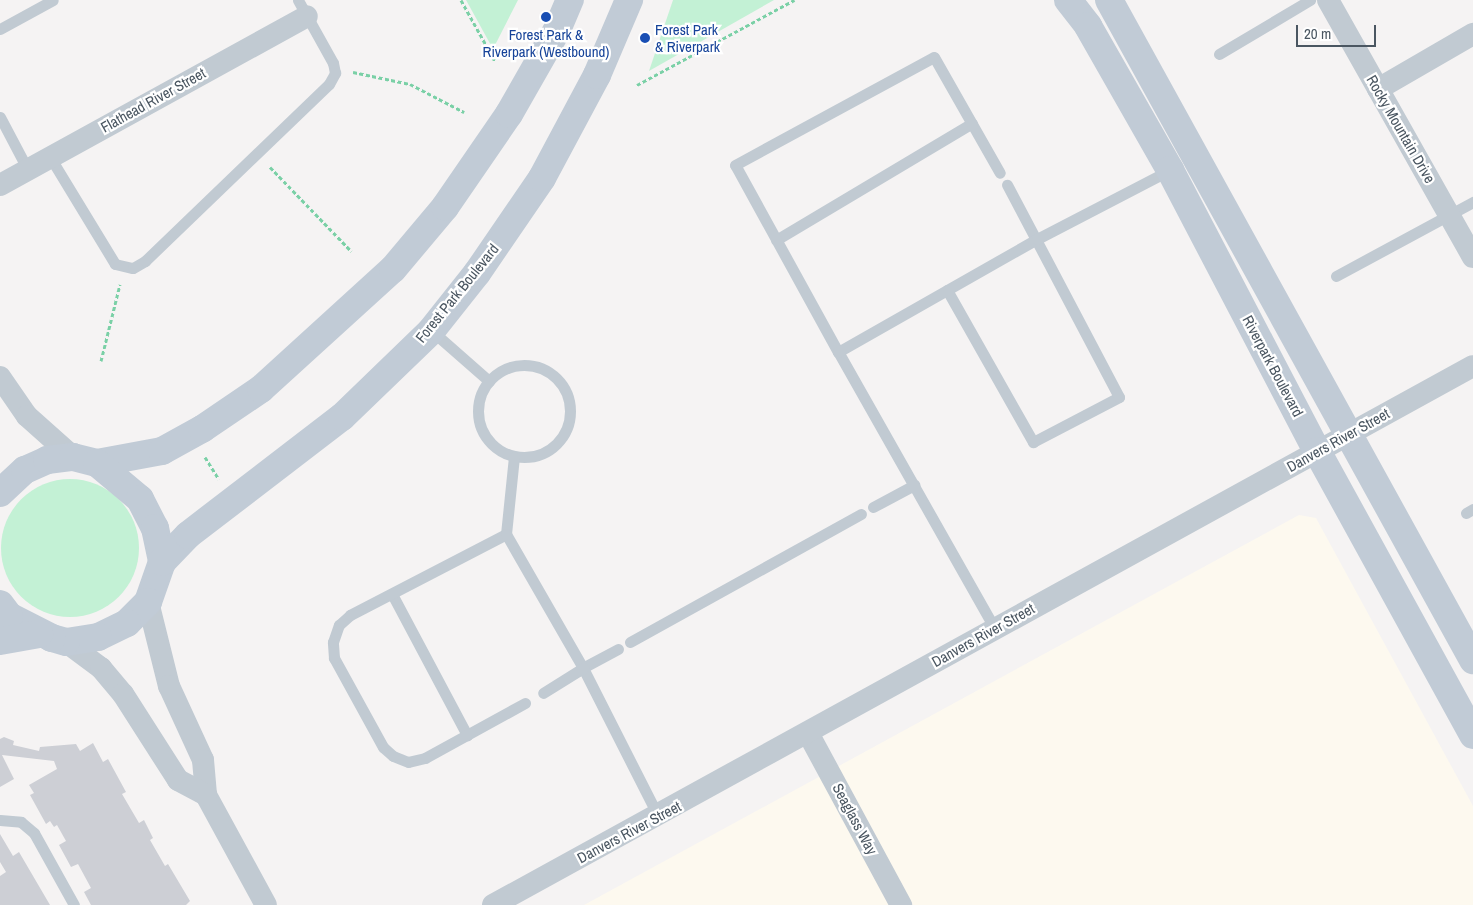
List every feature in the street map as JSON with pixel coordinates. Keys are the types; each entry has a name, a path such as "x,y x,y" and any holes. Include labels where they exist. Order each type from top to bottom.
{"street":[{"path":"0,493 25,470 40,463 162,451 202,429 261,389 386,276 445,207 509,114 570,0"},
{"name":"Forest Park Boulevard","path":"162,562 195,529 342,417 431,330 477,273 542,178 597,75 629,0"},
{"name":"Riverpark Boulevard","path":"1068,0 1088,26 1170,170 1318,451 1473,735"},
{"path":"1110,0 1473,660"},
{"name":"Rocky Mountain Drive","path":"1328,0 1473,257"},
{"name":"Flathead River Street","path":"0,185 302,8"},
{"path":"1378,89 1473,34"},
{"name":"Danvers River Street","path":"493,905 658,816 1348,433 1473,366"},
{"path":"0,377 27,416 140,499 155,528 162,562 148,602 127,623 98,637 66,642"},
{"path":"148,602 169,686 203,760 206,795 266,905"},
{"path":"0,604 9,616 39,634 66,642 101,668 124,694 178,780 206,795"},
{"path":"0,641 39,634"},
{"name":"Seaglass Way","path":"808,733 901,905"}],"lane":[{"path":"0,29 53,0"},
{"path":"1219,54 1310,0"},
{"path":"50,157 108,256 115,264 124,268 145,261 329,84 335,73 302,8"},
{"path":"995,628 838,352 735,165 934,57 1000,173"},
{"path":"0,117 28,170"},
{"path":"776,240 972,123"},
{"path":"838,352 1037,239 1170,170"},
{"path":"947,290 1033,442 1119,397 1037,239 1007,186"},
{"path":"1336,276 1473,202"},
{"path":"431,330 489,380"},
{"path":"529,364 544,368 565,389 570,418 561,439 544,454 514,457 500,451 488,440 480,426 477,410 480,394 489,380 507,368 529,364"},
{"path":"514,457 506,534 583,668 658,816"},
{"path":"873,507 914,485"},
{"path":"630,642 861,514"},
{"path":"506,534 350,615 339,625 333,642 334,658 383,747 393,756 408,762 425,758 526,703"},
{"path":"392,594 467,735"},
{"path":"543,693 618,649"},
{"path":"0,820 21,822 34,833 74,905"}],"path":[{"path":"461,0 495,62"},
{"path":"636,85 794,0"},
{"path":"347,72 410,84 464,112"},
{"path":"257,153 351,251"},
{"path":"101,361 124,268"},
{"path":"200,450 223,486"}],"shaded area":[{"path":"1299,515 1316,518 1473,806 1473,905 584,905"}],"green space":[{"path":"466,0 518,0 493,49"},
{"path":"673,0 774,0 649,71"},
{"path":"70,479 84,480 97,484 109,490 119,499 128,509 134,521 138,534 138,562 134,575 128,587 119,597 109,606 97,612 84,616 70,617 56,616 43,612 31,606 21,597 12,587 6,575 2,562 1,548 2,534 6,521 12,509 21,499 31,490 43,484 56,480"}],"building":[{"path":"4,737 14,741 13,745 39,751 40,747 76,744 80,751 93,743 103,762 108,759 126,792 122,794 139,823 144,820 153,838 150,840 165,866 168,864 190,901 186,905 91,905 84,892 91,888 78,864 71,867 59,845 66,841 57,825 54,827 50,821 46,824 30,795 34,793 29,785 57,769 54,761 2,755 14,779 0,787 0,739"},
{"path":"0,834 13,856 19,852 50,905 0,905 0,876 6,872 0,862"}],"place":[{"name":"Forest Park & Riverpark (Westbound)","path":"546,17"},
{"name":"Forest Park & Riverpark","path":"645,38"}]}
